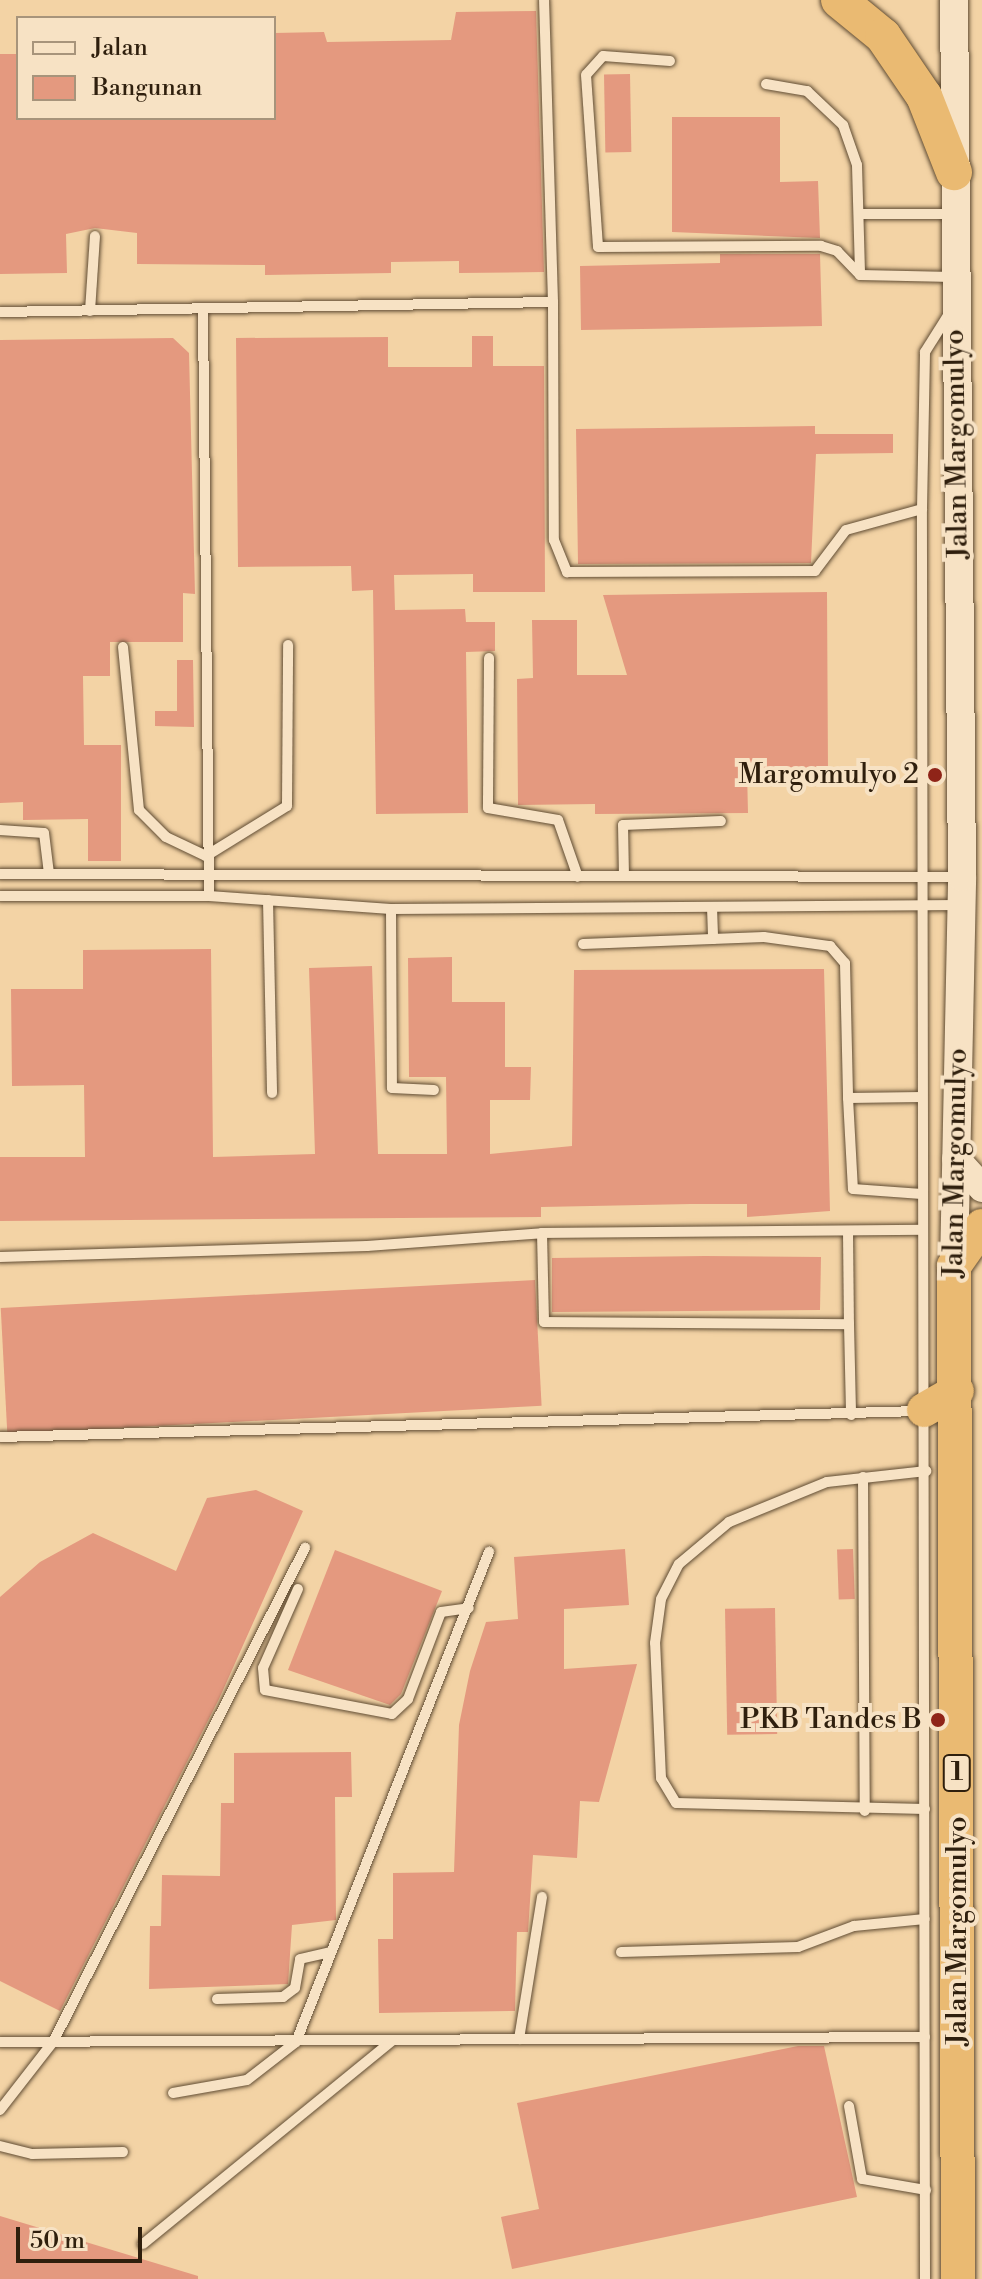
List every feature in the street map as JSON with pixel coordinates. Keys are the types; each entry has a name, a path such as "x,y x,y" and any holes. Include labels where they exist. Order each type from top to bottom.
{"highway":[{"path":"839,0 883,36 924,96 954,172"},
{"path":"954,1266 979,1227"},
{"name":"Jalan Margomulyo","path":"954,1266 957,1391 958,2279"},
{"path":"924,1410 957,1391"}],"main road":[{"name":"Jalan Margomulyo","path":"954,0 962,891 954,1266"},
{"path":"956,1159 980,1187"}],"lane":[{"path":"544,0 553,302 554,540 567,572 815,571 846,530 922,509"},
{"path":"670,61 603,56 586,75 598,247 821,246 860,275 955,290 925,352 922,509 925,2279"},
{"path":"766,84 807,91 843,125 857,165 860,275"},
{"path":"859,214 955,214"},
{"path":"90,311 95,236"},
{"path":"0,312 203,311 553,302"},
{"path":"203,311 206,856 209,896"},
{"path":"206,856 287,806 288,645"},
{"path":"123,647 139,810 166,837 206,856"},
{"path":"489,658 488,808 558,820 578,877"},
{"path":"624,876 623,825 721,821"},
{"path":"0,830 44,833 49,874"},
{"path":"0,874 922,877 962,891"},
{"path":"0,896 209,896 391,909 921,905 962,891"},
{"path":"268,900 272,1093"},
{"path":"712,907 713,939"},
{"path":"391,909 392,1088 434,1090"},
{"path":"583,944 805,938 840,953 853,1189 922,1194"},
{"path":"848,1098 922,1097"},
{"path":"0,1257 367,1246 542,1233 921,1230"},
{"path":"848,1232 851,1415"},
{"path":"542,1233 544,1322 849,1324"},
{"path":"0,1437 851,1415 924,1410"},
{"path":"925,1809 865,1811 676,1803 661,1778 655,1643 661,1599 679,1564 729,1522 774,1499 863,1477 926,1471"},
{"path":"863,1477 865,1811"},
{"path":"0,2110 53,2042 305,1548"},
{"path":"173,2093 247,2080 296,2042 489,1552"},
{"path":"298,1589 263,1668 265,1690 392,1714 408,1699 441,1612 469,1608"},
{"path":"519,2039 542,1897"},
{"path":"621,1952 798,1947 854,1926 925,1919"},
{"path":"217,1999 283,1997 295,1988 300,1959 331,1952"},
{"path":"0,2042 925,2037"},
{"path":"143,2244 392,2041"},
{"path":"849,2106 862,2179 926,2190"},
{"path":"0,2146 32,2154 123,2152"}],"building":[{"path":"536,11 544,272 459,273 459,261 391,262 391,273 265,275 265,265 137,264 137,233 95,228 66,234 67,273 0,274 0,54 16,54 16,120 276,120 276,33 324,32 327,42 451,40 456,12"},
{"path":"604,74 630,74 631,152 605,152"},
{"path":"672,117 780,117 780,182 818,181 820,238 672,232"},
{"path":"720,254 820,254 822,326 581,330 580,266 720,263"},
{"path":"472,336 493,336 493,366 544,366 545,592 473,592 473,574 394,575 395,610 465,609 466,622 495,622 495,651 466,652 468,813 376,814 373,590 352,591 351,566 238,567 236,338 388,337 388,367 472,367"},
{"path":"173,338 189,353 195,594 183,593 183,642 110,642 110,676 83,676 84,745 121,745 121,861 88,861 88,819 23,820 23,802 0,803 0,340"},
{"path":"815,426 815,434 893,434 893,453 816,454 811,563 578,564 576,429"},
{"path":"827,592 828,771 747,771 748,813 595,814 595,804 518,805 517,679 533,678 532,620 577,620 577,675 627,675 603,595"},
{"path":"177,660 193,660 194,727 155,726 155,711 177,711"},
{"path":"211,949 213,1157 315,1154 309,968 372,966 378,1154 447,1154 446,1077 409,1077 408,958 452,957 452,1002 505,1002 505,1067 531,1067 530,1100 490,1100 490,1154 572,1146 574,970 824,969 830,1211 747,1217 747,1204 691,1204 541,1207 541,1217 0,1221 0,1157 85,1157 84,1085 12,1086 11,989 83,989 83,950"},
{"path":"821,1257 820,1310 552,1312 552,1258"},
{"path":"535,1280 542,1406 7,1434 1,1308"},
{"path":"256,1490 303,1511 219,1699 60,2011 0,1981 0,1597 40,1562 93,1533 176,1571 207,1498"},
{"path":"625,1549 629,1605 564,1609 564,1669 637,1664 599,1802 580,1801 577,1858 533,1855 528,1932 517,1932 515,2011 379,2013 378,1939 393,1939 393,1873 454,1872 459,1725 470,1671 486,1622 518,1619 514,1557"},
{"path":"853,1549 855,1599 839,1600 837,1550"},
{"path":"335,1550 442,1591 401,1694 390,1705 288,1670"},
{"path":"775,1608 777,1734 727,1735 725,1609"},
{"path":"351,1752 352,1797 335,1797 336,1920 292,1925 288,1984 149,1989 150,1926 161,1926 162,1875 220,1876 221,1803 234,1803 234,1753"},
{"path":"798,2046 824,2046 857,2197 512,2269 501,2217 539,2209 517,2103"},
{"path":"0,2216 198,2276 198,2279 0,2279"}],"place":[{"name":"Margomulyo 2","path":"935,775"},
{"name":"PKB Tandes B","path":"938,1720"}]}
